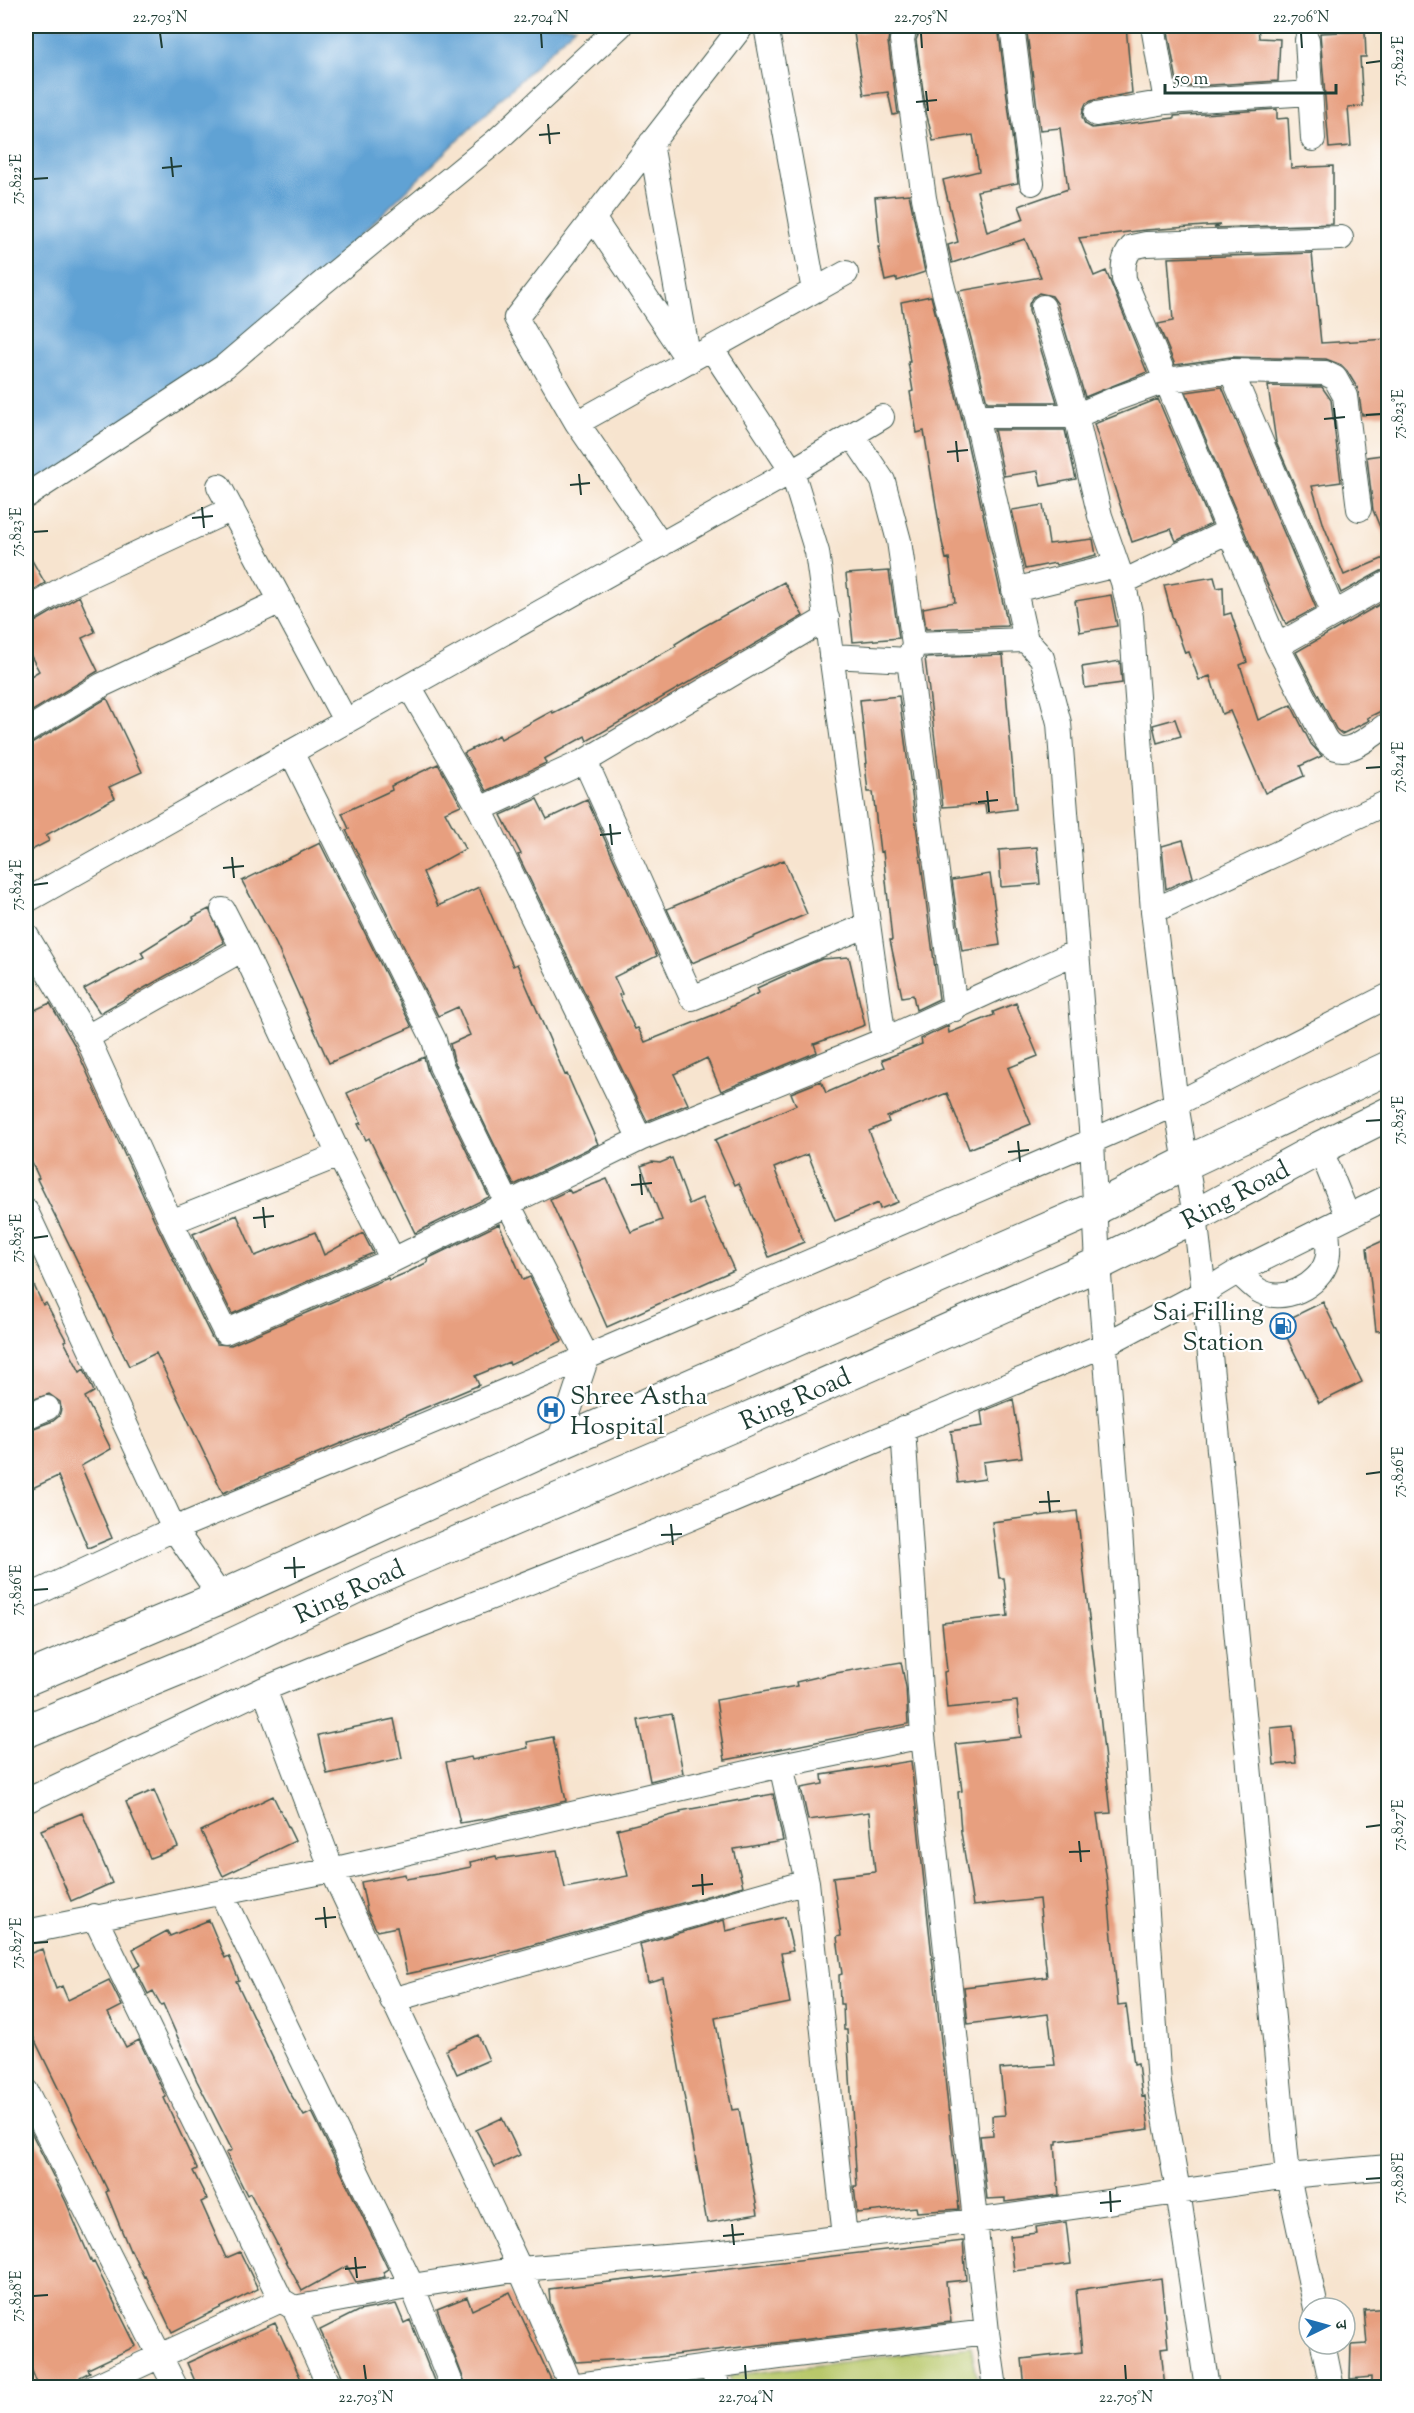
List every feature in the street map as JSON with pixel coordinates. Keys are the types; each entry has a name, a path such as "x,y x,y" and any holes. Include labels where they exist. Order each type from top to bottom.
{"highway":[{"name":"Ring Road","path":"26,1679 221,1597 558,1444 1094,1209 1186,1163 1389,1068"},
{"name":"Ring Road","path":"26,1731 209,1656 372,1579 738,1423 1098,1264 1389,1114"}],"street":[{"path":"26,496 225,366 496,141 620,26"},
{"path":"662,545 577,423 516,318 742,26"},
{"path":"765,26 814,291"},
{"path":"908,26 904,29 902,40 924,198 940,276 976,416 1026,639 1042,658 1059,723 1092,1141 1094,1209 1119,1517 1159,2084 1178,2190 1208,2388"},
{"path":"1012,26 1032,183"},
{"path":"1153,26 1166,102"},
{"path":"1307,40 1313,140"},
{"path":"1096,114 1166,102 1311,93"},
{"path":"651,143 689,361"},
{"path":"593,218 689,361"},
{"path":"1341,238 1162,242 1132,247 1123,264 1124,279 1278,646 1329,746 1337,750 1353,747 1389,724"},
{"path":"577,423 846,273"},
{"path":"1043,307 1076,416 1100,516 1120,573 1131,617 1153,911 1176,1104 1195,1216 1204,1292 1288,2176 1313,2296"},
{"path":"711,348 792,471 817,552 828,618 831,656 884,1040"},
{"path":"976,416 1076,416 1115,399 1168,381 1231,371 1325,373 1335,378 1345,396 1359,509"},
{"path":"1231,371 1334,614"},
{"path":"26,901 662,545 882,417"},
{"path":"852,435 883,481 899,540 954,1010"},
{"path":"219,486 346,722"},
{"path":"26,611 69,585 232,509"},
{"path":"1014,590 1120,573 1229,531"},
{"path":"1278,646 1389,583"},
{"path":"26,731 102,685 281,601"},
{"path":"480,809 585,761 828,618"},
{"path":"831,656 911,652 1026,639"},
{"path":"409,686 480,809 640,1139"},
{"path":"291,752 434,1040 441,1066 508,1204 587,1357 558,1444"},
{"path":"585,761 692,998 868,925"},
{"path":"1153,911 1389,802"},
{"path":"223,910 339,1155 393,1260"},
{"path":"26,935 87,1037 171,1222 225,1332 393,1260 640,1139 954,1010 1076,952"},
{"path":"87,1037 243,949"},
{"path":"26,1598 174,1529 587,1357 1176,1104 1389,996"},
{"path":"1320,1148 1348,1217"},
{"path":"171,1222 339,1155"},
{"path":"26,1801 264,1689 677,1524 1104,1345 1237,1272 1389,1197"},
{"path":"26,1212 174,1529 221,1597"},
{"path":"1237,1272 1260,1292 1282,1295 1303,1289 1320,1275 1328,1259 1326,1228"},
{"path":"903,1428 923,1736 987,2332 995,2388"},
{"path":"264,1689 332,1870 520,2269 572,2387 715,2377 987,2332"},
{"path":"26,1932 94,1916 222,1894 332,1870 782,1765 923,1736"},
{"path":"782,1765 807,1882 845,2236"},
{"path":"392,2000 807,1882"},
{"path":"222,1894 412,2286 453,2388"},
{"path":"94,1916 330,2388"},
{"path":"26,2091 162,2356 176,2388"},
{"path":"91,2388 287,2304 520,2269 714,2253 975,2221 1288,2176 1389,2168"},
{"path":"1325,2356 1332,2388"}],"green space":[{"path":"971,2346 979,2387 733,2388 729,2376"}],"water":[{"path":"26,26 576,26 249,343 26,499"}],"building":[{"path":"922,26 998,26 1018,183 977,191 987,232 1024,219 1019,206 1068,189 1060,128 1040,130 1026,26 1126,26 1132,93 1086,103 1082,117 1085,124 1092,128 1174,118 1174,116 1277,109 1277,119 1288,118 1291,168 1333,166 1333,224 1214,228 1220,225 1145,230 1079,238 1094,276 1106,271 1147,372 1085,397 1057,303 1052,296 1039,293 1032,298 1029,311 1057,402 987,402 959,291 1041,277 1025,239 952,263 948,245 958,242 943,180 979,171 973,135 933,141 926,112 916,40"},
{"path":"1167,26 1258,26 1259,38 1280,39 1278,81 1178,87"},
{"path":"890,27 888,42 898,114 893,115 888,92 864,95 854,33"},
{"path":"1365,31 1366,57 1360,57 1363,106 1348,107 1351,146 1329,148 1320,33"},
{"path":"909,194 925,272 897,281 897,278 885,281 878,247 880,247 875,197"},
{"path":"1312,253 1321,343 1389,339 1389,414 1362,415 1358,389 1347,371 1341,365 1326,359 1231,357 1175,365 1158,324 1173,321 1168,258"},
{"path":"931,296 962,419 1008,626 926,629 923,608 955,602 949,558 946,559 942,542 924,431 917,433 910,392 913,391 901,302"},
{"path":"1268,386 1322,387 1331,400 1341,482 1312,486 1324,526 1344,575 1389,556 1389,569 1341,593 1276,442"},
{"path":"1222,387 1316,608 1286,624 1261,571 1186,392"},
{"path":"1158,399 1211,524 1176,541 1171,529 1132,542 1094,424"},
{"path":"994,430 1065,430 1076,479 1041,486 1038,471 1004,476"},
{"path":"1389,454 1388,547 1373,510 1367,457"},
{"path":"1043,505 1049,544 1093,539 1096,555 1056,565 1055,563 1025,569 1012,510"},
{"path":"26,550 45,583 26,595"},
{"path":"889,571 899,638 853,642 846,574"},
{"path":"1214,577 1217,588 1223,587 1224,615 1231,613 1247,662 1240,665 1258,720 1291,705 1311,744 1322,756 1300,766 1304,776 1265,793 1230,711 1222,714 1210,676 1199,680 1189,652 1185,653 1164,585"},
{"path":"784,582 803,616 587,741 585,736 544,759 546,763 486,791 464,753 499,735 501,739 552,711 553,713 581,699"},
{"path":"1111,595 1117,626 1080,632 1075,601"},
{"path":"79,596 95,632 82,638 98,671 26,715 26,679 39,671 26,647 26,625"},
{"path":"1389,599 1389,707 1342,734 1336,729 1296,652"},
{"path":"1003,655 1016,809 986,813 985,804 943,807 925,658"},
{"path":"1120,661 1122,683 1085,688 1082,667"},
{"path":"899,696 939,999 916,1010 913,995 902,997 890,940 892,940 883,851 880,852 873,792 868,792 860,700"},
{"path":"107,698 142,772 109,787 115,798 46,835 49,841 26,853 26,745"},
{"path":"1175,719 1181,736 1157,743 1153,725"},
{"path":"438,764 461,805 445,812 465,849 423,872 438,906 479,887 513,966 517,964 598,1144 514,1185 454,1061 450,1044 470,1035 458,1007 438,1016 346,830 349,829 342,813 392,790 391,786"},
{"path":"537,799 547,819 587,800 657,956 614,977 622,994 619,995 635,1029 638,1028 645,1042 716,1014 759,993 757,988 822,959 849,957 865,1025 814,1044 817,1052 721,1091 707,1058 674,1074 688,1104 647,1121 518,855 521,854 501,815"},
{"path":"1183,840 1193,877 1166,889 1162,846"},
{"path":"320,843 412,1027 329,1063 276,944 242,881"},
{"path":"1037,847 1040,884 1001,887 999,850"},
{"path":"784,860 807,914 692,963 667,909"},
{"path":"990,874 1000,945 962,951 952,880"},
{"path":"209,909 224,943 100,1013 84,989 144,957 141,952"},
{"path":"50,1003 74,1044 158,1228 217,1344 231,1345 388,1278 389,1280 408,1272 428,1262 427,1259 499,1224 523,1280 530,1277 562,1341 510,1365 509,1362 475,1376 479,1385 223,1493 156,1353 129,1366 37,1179 39,1178 26,1150 26,1014"},
{"path":"1016,1003 1038,1056 1008,1068 1031,1124 969,1149 947,1093 887,1117 889,1122 869,1131 898,1202 880,1209 878,1203 835,1221 808,1154 774,1168 804,1242 769,1257 739,1183 735,1185 715,1140 796,1105 791,1093 821,1081 826,1093 885,1067 882,1060 922,1044 921,1039 948,1026 949,1033 994,1015 993,1012"},
{"path":"424,1057 428,1072 489,1197 415,1233 369,1138 366,1140 358,1124 361,1123 347,1093"},
{"path":"672,1158 689,1204 702,1198 734,1270 607,1327 550,1199 569,1190 571,1193 607,1179 631,1232 662,1220 641,1166 652,1162 660,1163"},
{"path":"237,1215 255,1256 315,1232 324,1255 363,1233 373,1253 232,1314 193,1234"},
{"path":"1389,1238 1389,1330 1376,1331 1367,1248"},
{"path":"26,1268 43,1305 46,1303 66,1340 64,1341 80,1372 84,1369 94,1392 85,1397 111,1449 81,1466 112,1538 88,1548 58,1476 26,1491 26,1431 53,1421 59,1416 61,1409 60,1402 49,1394 26,1402"},
{"path":"1323,1302 1362,1382 1319,1403 1280,1323"},
{"path":"1013,1399 1022,1457 983,1462 985,1479 958,1483 951,1431 983,1426 981,1412"},
{"path":"1077,1511 1111,1813 1097,1814 1107,1881 1118,2005 1126,2004 1134,2064 1138,2063 1149,2129 1057,2141 1055,2144 1059,2195 1005,2202 1005,2198 987,2199 980,2136 993,2135 992,2116 1005,2115 1000,2069 1055,2065 1048,2014 968,2024 964,1987 1047,1977 1039,1899 973,1906 961,1832 958,1792 962,1791 956,1744 1021,1737 1017,1701 947,1708 944,1672 947,1671 942,1623 1008,1616 1004,1578 999,1578 992,1522"},
{"path":"901,1662 906,1687 908,1724 725,1760 716,1700 797,1686 796,1682 830,1674"},
{"path":"672,1714 683,1773 650,1781 638,1720"},
{"path":"394,1719 402,1758 327,1774 318,1735"},
{"path":"1293,1726 1296,1763 1274,1765 1271,1728"},
{"path":"553,1737 566,1801 460,1823 446,1762 471,1757 472,1760 528,1748 527,1742"},
{"path":"911,1761 959,2209 917,2212 916,2207 857,2213 847,2030 844,2030 843,2004 840,2004 839,1975 842,1974 837,1937 841,1936 833,1877 875,1872 869,1812 808,1820 801,1788 823,1784 822,1775"},
{"path":"154,1790 178,1847 150,1858 126,1802"},
{"path":"773,1794 783,1841 734,1849 743,1886 518,1949 407,1974 397,1927 377,1931 367,1911 361,1882 405,1874 406,1879 437,1874 471,1867 470,1862 496,1856 497,1859 557,1850 565,1888 628,1876 617,1829 681,1813 680,1811"},
{"path":"273,1796 295,1841 223,1876 201,1831"},
{"path":"82,1813 112,1883 71,1901 41,1830"},
{"path":"785,1917 793,1951 781,1953 790,2003 715,2018 732,2110 739,2109 758,2214 707,2223 663,1978 648,1982 640,1944 724,1920 726,1931"},
{"path":"209,1920 225,1958 229,1956 239,1980 236,1981 288,2090 304,2116 312,2112 388,2269 383,2272 385,2277 356,2282 347,2266 302,2291 250,2193 247,2195 226,2153 232,2150 197,2081 163,2004 161,2005 153,1991 148,1994 135,1968 141,1965 133,1949 167,1931 170,1936"},
{"path":"42,1949 56,1989 62,1986 68,2000 109,1980 122,2006 108,2013 126,2047 139,2040 197,2169 193,2171 207,2199 201,2202 226,2258 240,2252 258,2289 172,2332 145,2276 130,2251 106,2192 108,2191 26,2022 26,1955"},
{"path":"478,2035 489,2060 457,2074 446,2050"},
{"path":"502,2118 520,2155 495,2167 476,2130"},
{"path":"26,2122 66,2202 92,2263 94,2262 136,2346 88,2369 90,2372 80,2377 77,2388 39,2388 26,2356"},
{"path":"1066,2222 1071,2264 1014,2271 1010,2236 1037,2233 1036,2227"},
{"path":"963,2241 966,2280 946,2282 951,2322 658,2357 576,2362 550,2302 549,2289"},
{"path":"1161,2278 1168,2347 1161,2348 1165,2388 1091,2388 1090,2383 1025,2388 1022,2359 1082,2352 1076,2290"},
{"path":"510,2292 555,2388 467,2388 437,2309 467,2297 472,2310"},
{"path":"396,2304 404,2323 410,2320 437,2388 348,2388 320,2330 358,2311"},
{"path":"1389,2308 1389,2388 1371,2388 1371,2377 1350,2379 1351,2356 1357,2356 1357,2345 1367,2344 1364,2310"},
{"path":"275,2323 305,2388 198,2388 187,2363"}],"place":[{"name":"Sai Filling Station","path":"1283,1326"},
{"name":"Shree Astha Hospital","path":"551,1410"}]}
